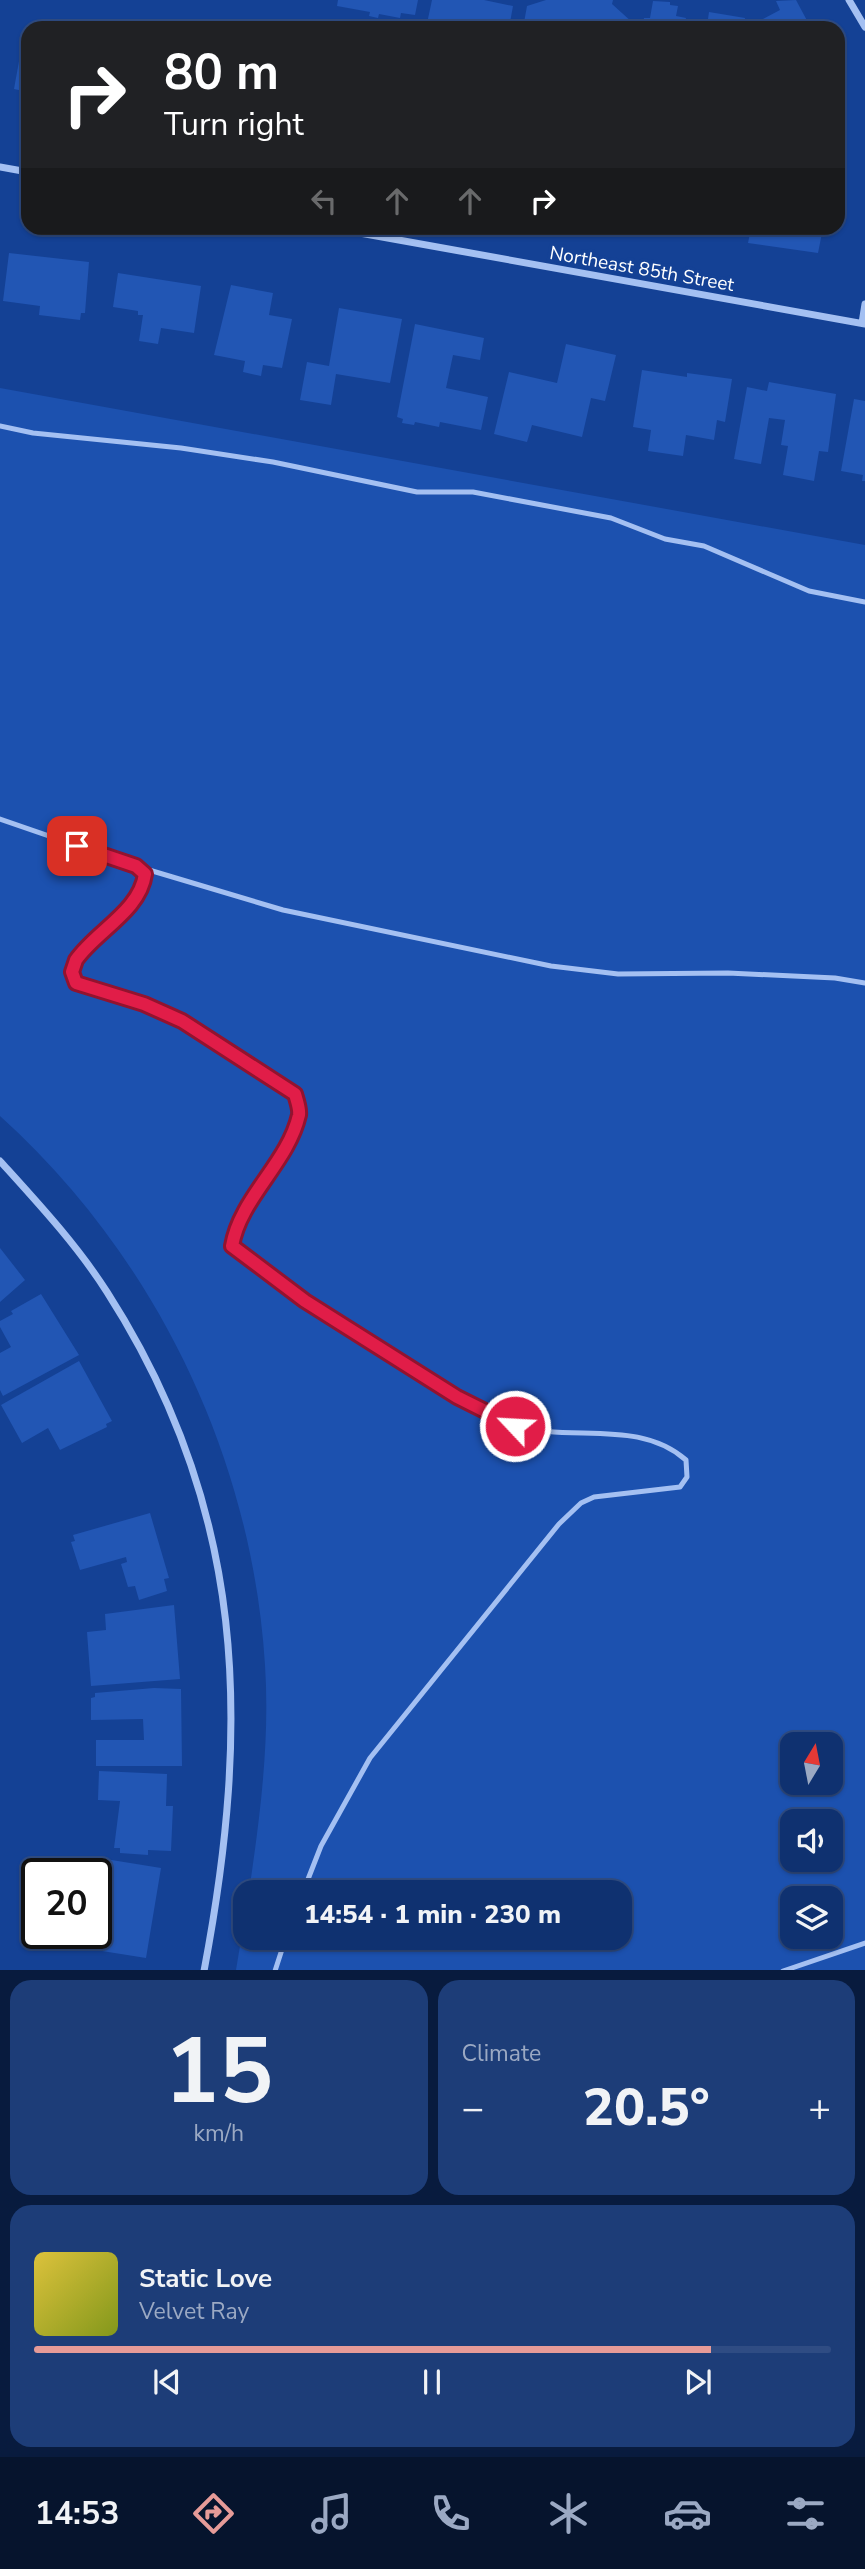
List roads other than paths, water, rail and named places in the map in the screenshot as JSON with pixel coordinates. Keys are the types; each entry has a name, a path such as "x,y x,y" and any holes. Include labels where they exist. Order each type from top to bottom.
{"street":[{"path":"849,0 865,27"},
{"path":"0,167 21,171"},
{"name":"Northeast 85th Street","path":"371,235 863,323"},
{"path":"863,323 865,304"},
{"path":"0,1161 55,1221 107,1292 145,1359 157,1381 198,1486 214,1543 232,1669 233,1737 229,1816 221,1882 204,1970"}],"lane":[{"path":"0,426 33,433 181,448 273,462 417,492 473,492 611,518 665,539 704,545 809,591 865,602"},
{"path":"0,819 136,866 283,910 551,966 618,974 728,973 835,978 865,983"},
{"path":"136,866 145,874 143,887 128,907 83,949 72,972 76,983 144,1004 182,1021 295,1094 300,1113 292,1132 241,1220 232,1246 305,1301 495,1418 515,1426 607,1432 643,1438 672,1447 686,1460 687,1477 680,1487 594,1497 581,1503 559,1524 370,1758 321,1846 308,1880"},
{"path":"783,1970 865,1943"},
{"path":"275,1970 282,1950"}]}
